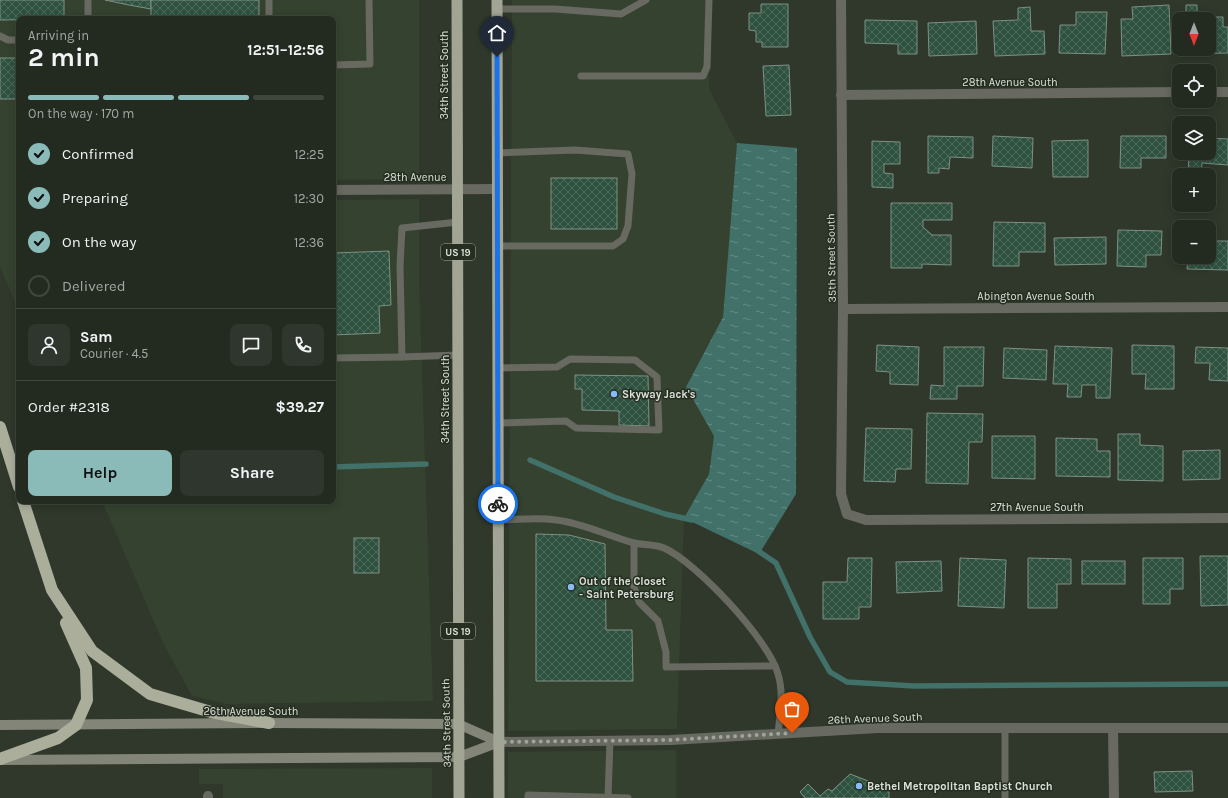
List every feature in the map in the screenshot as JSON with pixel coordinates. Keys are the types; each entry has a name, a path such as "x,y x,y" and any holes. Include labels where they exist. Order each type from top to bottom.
{"highway":[{"name":"34th Street South","path":"457,0 459,798"},
{"path":"497,4 499,798"},
{"path":"0,427 16,478"},
{"path":"0,760 58,738 76,725 87,700 86,668 52,590 24,504"},
{"path":"52,590 92,651 150,694 211,712 269,723"}],"main road":[{"name":"26th Avenue South","path":"0,725 269,723 458,724 498,742"},
{"name":"26th Avenue South","path":"0,760 459,757 498,742"}],"street":[{"name":"35th Street South","path":"841,0 843,309 841,494 847,514"},
{"name":"28th Avenue South","path":"841,95 1172,92"},
{"path":"1216,92 1228,92"},
{"name":"28th Avenue","path":"336,190 498,189"},
{"name":"Abington Avenue South","path":"843,309 1228,306"},
{"name":"27th Avenue South","path":"847,514 866,520 1228,518"},
{"name":"26th Avenue South","path":"498,742 671,740 878,728 1228,728"},
{"path":"1113,728 1114,798"}],"lane":[{"path":"88,0 88,16"},
{"path":"269,0 270,16"},
{"path":"336,65 370,64 369,0"},
{"path":"497,4 555,10 621,14 646,0"},
{"path":"581,76 703,76 707,67 709,0"},
{"path":"0,36 8,40 16,40"},
{"path":"498,153 575,150 628,154 632,174 628,226 623,239 613,246 498,246"},
{"path":"402,357 400,266 402,228 458,222"},
{"path":"336,358 458,354"},
{"path":"498,368 557,367 570,359 635,360 657,377 659,430 576,428 566,421 498,423"},
{"path":"498,520 556,520 634,543 663,547 682,558 708,582 767,650 778,673 782,697 778,734"},
{"path":"634,543 635,591 639,602 658,621 666,652 666,667 775,666"},
{"path":"1005,728 1005,798"},
{"path":"608,798 610,740"},
{"path":"528,798 528,795 628,798"}],"shaded area":[{"path":"0,0 419,0 419,179 336,180 336,16 16,16 16,304 0,267"},
{"path":"512,0 709,0 709,89 737,143 723,317 686,387 714,436 709,474 684,518 677,729 508,731"},
{"path":"419,199 419,279 433,701 227,704 192,696 164,645 103,504 336,504 336,200"},
{"path":"676,750 676,798 508,798 508,752"},
{"path":"432,768 432,798 223,798 223,784 199,784 199,769"}],"water":[{"path":"737,143 797,148 796,494 759,554 684,518 709,474 714,436 686,387 723,317"}],"building":[{"path":"0,0 64,0 64,16 16,16 16,20 0,20"},
{"path":"105,0 151,0 151,9 129,5"},
{"path":"151,0 259,0 259,16 151,16"},
{"path":"761,4 788,4 788,47 762,47 762,42 756,42 756,31 749,30 749,13 761,13"},
{"path":"1169,5 1171,54 1122,56 1121,19 1133,19 1132,7"},
{"path":"1186,5 1197,5 1197,12 1186,12"},
{"path":"1030,7 1031,31 1044,31 1045,54 995,56 993,21 1018,20 1018,8"},
{"path":"1076,12 1107,12 1105,54 1059,53 1060,25 1076,25"},
{"path":"1216,17 1223,17 1223,27 1228,27 1228,53 1216,53"},
{"path":"865,20 917,21 917,54 898,54 898,44 865,43"},
{"path":"976,21 977,54 929,56 928,23"},
{"path":"0,58 16,58 16,99 0,99"},
{"path":"789,65 791,115 766,116 763,66"},
{"path":"928,136 973,137 973,158 950,157 949,169 939,168 939,173 928,173"},
{"path":"993,136 1033,138 1032,168 992,166"},
{"path":"1121,136 1166,136 1166,158 1141,158 1141,168 1120,168"},
{"path":"1216,138 1228,139 1228,165 1202,163 1202,168 1188,168 1189,160 1216,160"},
{"path":"1088,140 1088,177 1053,177 1052,141"},
{"path":"872,141 900,142 900,164 884,164 884,173 893,174 893,188 872,187"},
{"path":"551,178 617,178 617,229 551,229"},
{"path":"891,203 952,203 952,220 923,220 923,227 932,235 951,235 951,265 922,264 922,268 891,268"},
{"path":"994,222 1045,223 1045,252 1019,252 1019,266 993,266"},
{"path":"1118,230 1162,231 1161,255 1146,255 1146,267 1117,266"},
{"path":"1106,237 1106,264 1055,265 1054,238"},
{"path":"1216,241 1228,241 1228,270 1187,269 1187,264 1216,264"},
{"path":"389,251 391,305 379,306 380,333 336,335 336,253"},
{"path":"877,345 919,347 918,385 890,384 890,372 876,371"},
{"path":"1132,345 1174,346 1174,389 1145,389 1146,374 1132,374"},
{"path":"1055,346 1112,348 1110,398 1096,398 1096,385 1082,385 1081,397 1067,397 1068,384 1053,384"},
{"path":"944,347 984,347 983,386 957,386 957,399 930,399 931,385 944,386"},
{"path":"1196,347 1228,348 1228,381 1209,380 1210,363 1195,363"},
{"path":"1004,348 1047,350 1046,380 1003,378"},
{"path":"575,375 648,376 649,426 619,425 619,411 582,410 582,389 575,389"},
{"path":"927,413 983,414 982,442 969,442 968,484 926,483"},
{"path":"866,428 912,429 911,469 896,469 895,482 864,481"},
{"path":"1118,434 1140,434 1140,445 1163,446 1163,481 1118,480"},
{"path":"992,436 1035,436 1035,479 992,478"},
{"path":"1056,438 1097,439 1097,451 1110,451 1110,477 1056,476"},
{"path":"1220,450 1220,479 1183,480 1183,451"},
{"name":"Out of the Closet - Saint Petersburg","path":"536,534 569,535 605,544 606,630 632,630 633,681 536,681"},
{"path":"354,538 379,538 379,573 354,573"},
{"path":"1200,556 1228,556 1228,605 1201,606"},
{"path":"848,558 872,558 871,607 859,607 859,619 823,619 823,582 847,582"},
{"path":"960,558 1006,560 1004,608 958,606"},
{"path":"1028,558 1071,559 1071,584 1057,584 1057,608 1028,608"},
{"path":"1143,558 1183,558 1183,589 1170,589 1170,604 1143,604"},
{"path":"941,561 942,591 897,593 896,562"},
{"path":"1082,561 1125,561 1125,584 1082,584"},
{"path":"1192,771 1193,791 1155,792 1154,772"},
{"name":"Bethel Metropolitan Baptist Church","path":"850,774 889,789 889,798 805,798 800,792 808,784 820,796 828,789 832,791"}],"waterway":[{"path":"530,460 614,497 665,514 692,520"},
{"path":"336,467 426,464"},
{"path":"754,548 776,563 810,637 830,672 847,682 914,686 1228,684"}],"way so far":[{"path":"498,504 498,742 671,740 792,733"}],"place":[{"name":"Skyway Jack's","path":"614,394"},
{"name":"Out of the Closet - Saint Petersburg","path":"571,587"},
{"name":"Bethel Metropolitan Baptist Church","path":"859,786"}],"route":[{"path":"497,57 498,504"}]}
